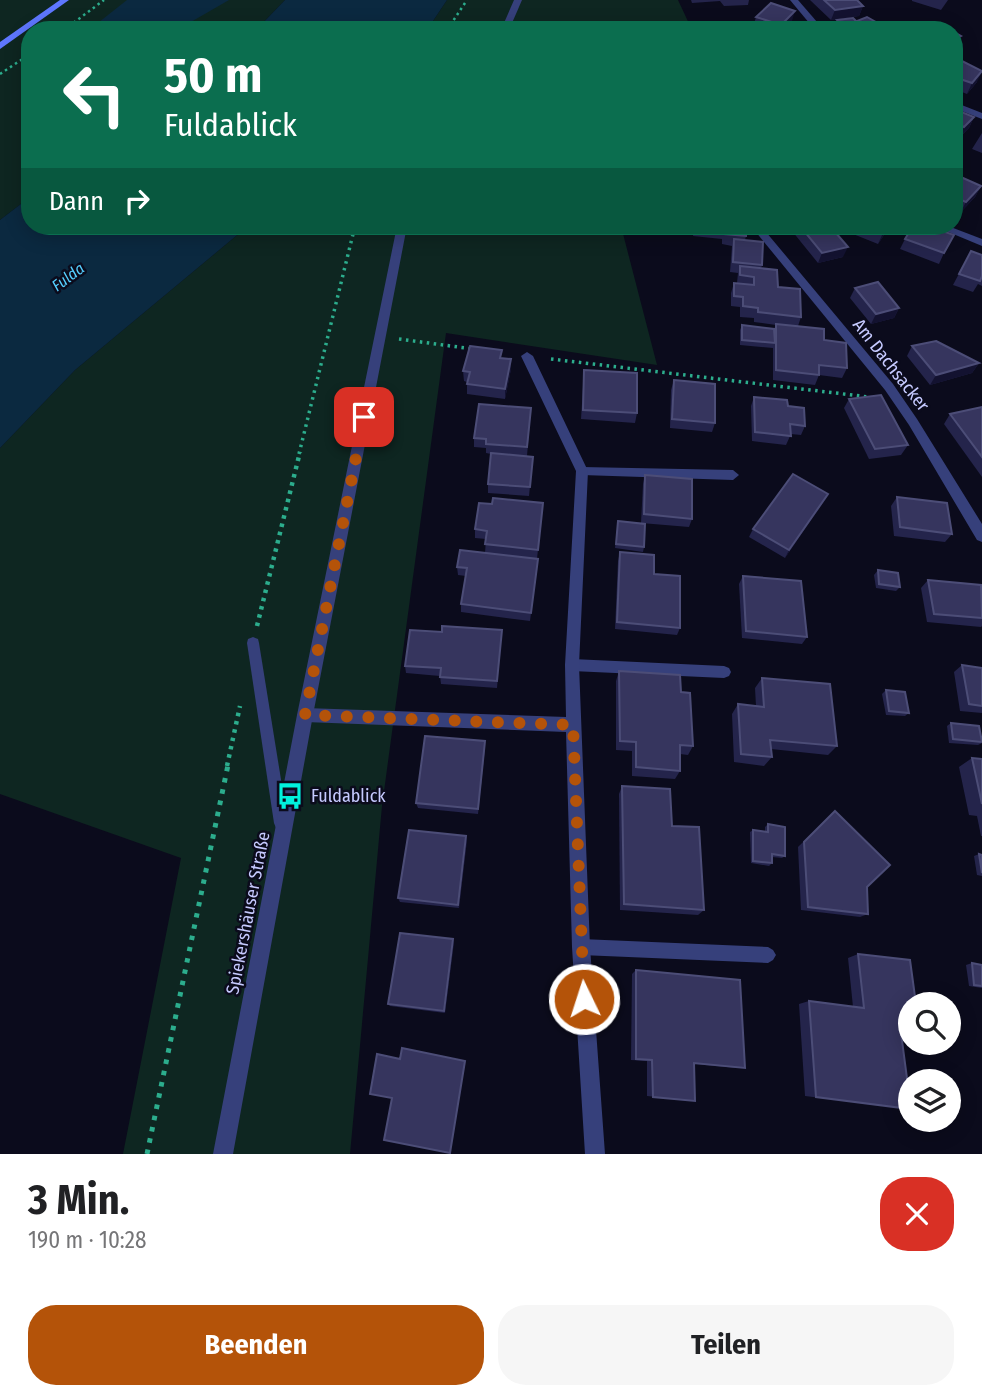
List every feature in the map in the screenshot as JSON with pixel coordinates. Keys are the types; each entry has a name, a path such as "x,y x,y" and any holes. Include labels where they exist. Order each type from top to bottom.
{"main road":[{"path":"35,21 65,0"},
{"path":"0,46 21,31"}],"street":[{"path":"509,21 518,0"},
{"path":"794,0 812,21"},
{"path":"963,109 982,116"},
{"name":"Spiekershäuser Straße","path":"222,1154 400,235"},
{"name":"Am Dachsacker","path":"764,235 899,401 982,536"},
{"path":"962,235 982,243"},
{"path":"527,356 582,471 572,665 573,725 581,947 595,1154"},
{"path":"305,715 573,725"}],"lane":[{"path":"582,471 733,475"},
{"path":"253,643 283,834"},
{"path":"572,665 724,672"},
{"path":"581,947 768,955"}],"path":[{"path":"76,21 104,0"},
{"path":"453,21 467,0"},
{"path":"0,74 21,60"},
{"path":"658,372 899,401"}],"green space":[{"path":"0,0 285,0 265,21 21,21 21,204 0,220"},
{"path":"447,0 678,0 688,21 433,21"},
{"path":"237,235 623,235 657,365 446,333 382,806 350,1154 123,1154 181,858 0,794 0,448 75,370"}],"water":[{"path":"127,0 229,0 193,21 100,21"},
{"path":"285,0 447,0 433,21 265,21"},
{"name":"Fulda","path":"21,204 21,235 237,235 75,370 0,448 0,220"}],"building":[{"path":"824,0 857,0 863,6 835,10"},
{"path":"771,3 795,11 785,21 768,21 756,17"},
{"path":"867,17 874,21 857,21"},
{"path":"853,18 856,21 838,21"},
{"path":"963,62 982,71 972,83 963,80"},
{"path":"963,113 974,117 963,127"},
{"path":"963,178 981,186 966,202 963,201"},
{"path":"807,235 838,235 848,247 822,253"},
{"path":"907,235 954,235 944,253 905,239"},
{"path":"734,239 763,242 762,265 733,262"},
{"path":"971,251 982,255 980,281 959,274"},
{"path":"740,266 777,270 778,287 800,289 801,317 758,312 758,308 743,306 743,297 734,296 734,283 754,285 754,277 740,275"},
{"path":"878,282 899,308 876,314 855,288"},
{"path":"776,324 824,329 824,340 846,343 847,368 819,365 819,375 776,370"},
{"path":"742,325 774,329 775,343 742,340"},
{"path":"936,341 979,363 936,375 912,346"},
{"path":"470,346 502,350 500,358 511,359 505,389 467,384 470,372 463,371"},
{"path":"584,370 637,373 637,413 583,410"},
{"path":"674,380 715,384 715,423 672,419"},
{"path":"881,395 908,445 875,449 849,399"},
{"path":"754,397 787,400 788,406 804,408 805,426 790,424 791,436 755,432"},
{"path":"479,404 531,408 527,447 486,444 486,439 474,438"},
{"path":"982,407 982,457 950,414"},
{"path":"491,453 533,457 530,487 488,484"},
{"path":"793,474 828,494 789,550 753,529"},
{"path":"645,475 692,479 692,519 644,514"},
{"path":"897,497 947,503 952,534 900,527"},
{"path":"493,498 543,503 538,550 485,544 487,531 475,529 479,503 492,504"},
{"path":"618,521 645,524 644,547 616,544"},
{"path":"460,550 538,559 531,613 461,604 467,568 457,567"},
{"path":"620,552 654,555 654,574 680,576 680,628 617,622"},
{"path":"878,570 898,573 900,587 879,584"},
{"path":"743,576 801,581 807,637 746,631"},
{"path":"928,580 981,585 982,618 934,614"},
{"path":"442,626 502,630 497,681 440,677 441,668 405,666 410,630 442,632"},
{"path":"962,665 982,668 982,706 969,704"},
{"path":"619,671 680,675 681,692 690,693 693,746 680,745 680,771 636,767 636,742 620,741"},
{"path":"762,678 830,684 837,746 770,740 772,757 741,754 738,704 764,707"},
{"path":"886,690 905,692 909,713 889,711"},
{"path":"951,723 979,726 982,742 953,739"},
{"path":"425,736 485,741 478,809 416,803"},
{"path":"972,758 982,759 982,804"},
{"path":"622,786 670,789 672,826 699,827 704,910 624,904"},
{"path":"835,811 890,865 867,887 868,914 808,907 804,842"},
{"path":"768,824 785,827 785,856 772,854 772,863 753,861 753,830 768,832"},
{"path":"409,830 466,836 458,905 398,898"},
{"path":"400,933 453,939 444,1011 388,1004"},
{"path":"858,954 910,960 914,992 898,992 898,1055 904,1055 906,1069 898,1069 898,1107 816,1097 809,1001 864,1008"},
{"path":"972,963 982,965 982,986 974,985"},
{"path":"636,970 740,980 745,1068 694,1063 695,1101 653,1097 652,1060 636,1059"},
{"path":"402,1048 465,1061 450,1153 384,1140 392,1098 370,1094 377,1054 400,1059"}],"place":[{"name":"Fuldablick","path":"290,796"}],"route":[{"path":"364,417 305,715 573,725 584,999"}]}
